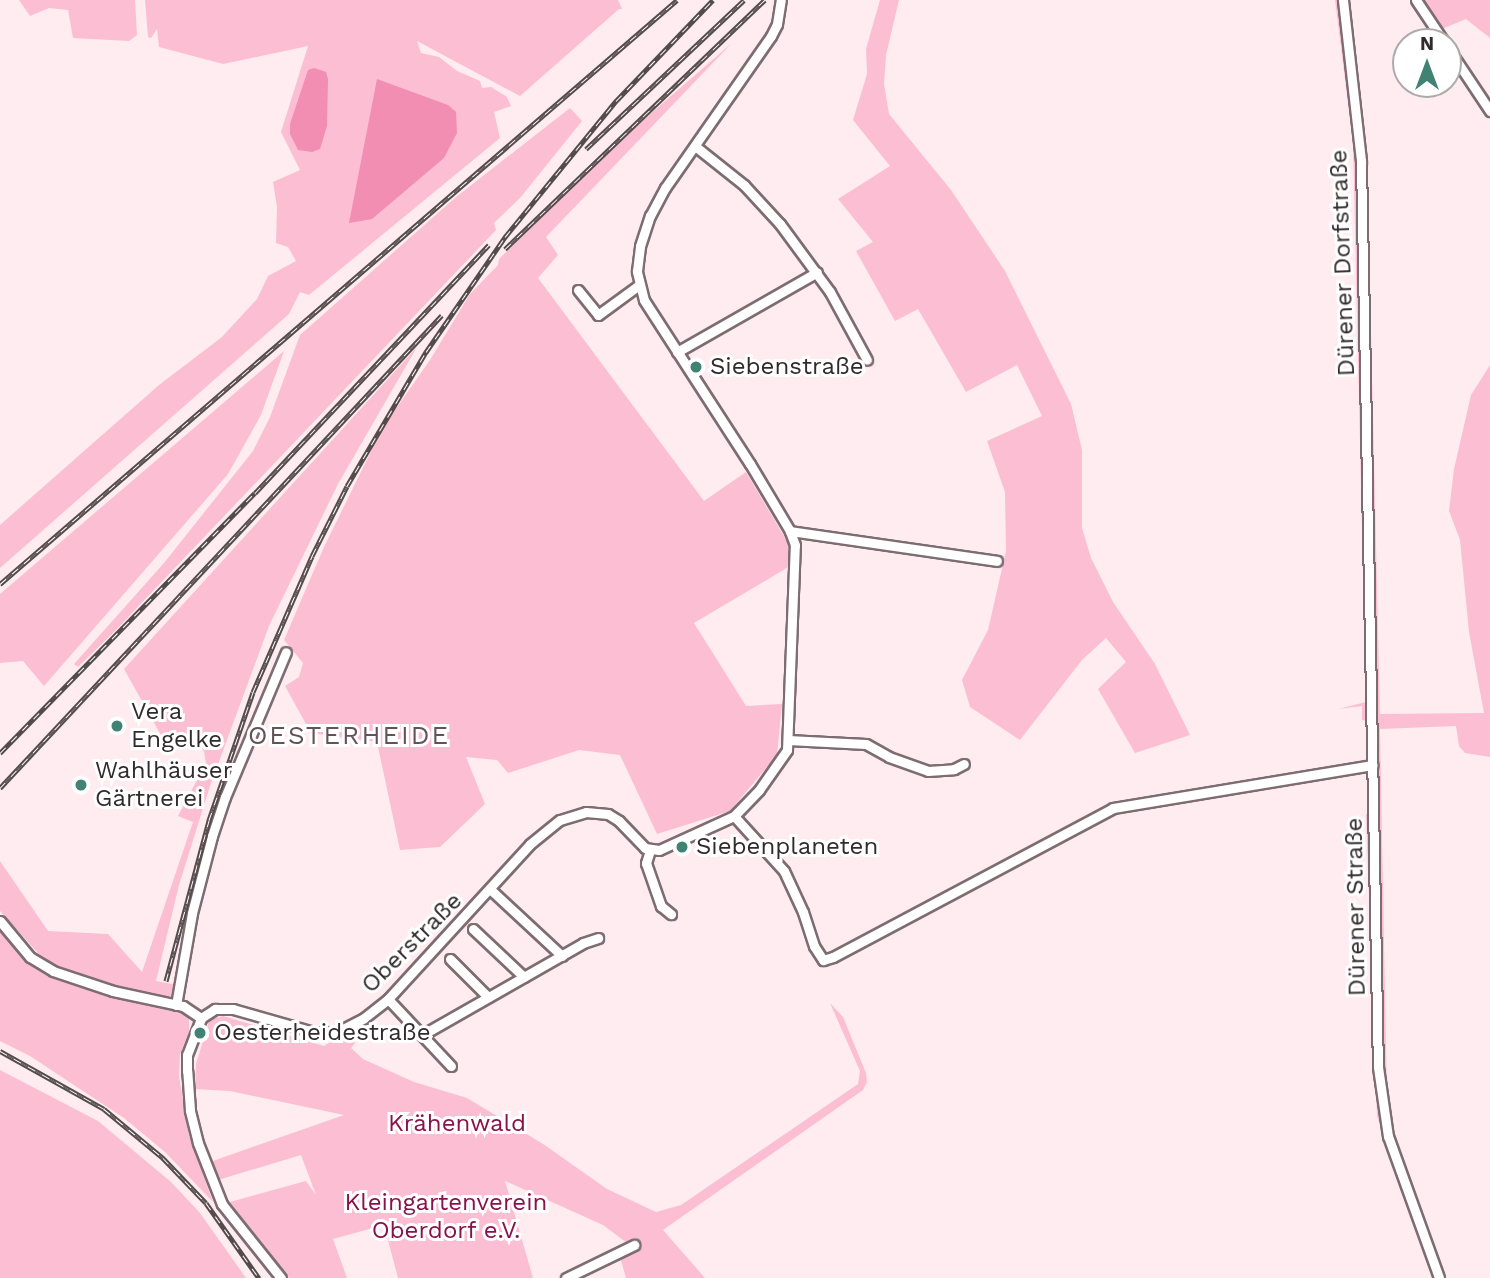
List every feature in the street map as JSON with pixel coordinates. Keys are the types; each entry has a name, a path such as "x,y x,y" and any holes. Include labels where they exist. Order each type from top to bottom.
{"street":[{"path":"671,914 661,906 646,863 650,850 659,850 734,816 782,760 788,740 795,560 790,531 644,300 639,285 640,246 650,216 665,188 771,36 777,24 781,0"},
{"name":"Dürener Dorfstraße","path":"1343,0 1361,161 1369,526"},
{"path":"1416,0 1435,28"},
{"path":"1462,69 1490,111"},
{"path":"695,146 744,185 780,224 817,272 867,360"},
{"path":"677,352 817,272"},
{"path":"579,289 598,315 639,285"},
{"name":"Dürener Straße","path":"1369,526 1372,765 1382,1109 1388,1136 1439,1278"},
{"path":"790,531 997,561"},
{"path":"176,1005 192,913 212,836 225,797 286,652"},
{"path":"788,740 866,744 889,757 928,771 954,769 964,764"},
{"path":"734,816 784,871 803,912 814,946 823,960 1124,805 1372,765"},
{"name":"Oberstraße","path":"201,1018 215,1009 233,1009 326,1033 337,1032 364,1018 388,999 544,830 572,815 597,812 608,814 650,850"},
{"path":"491,890 562,956"},
{"path":"0,922 30,957 53,971 113,991 176,1005 201,1018 194,1031 187,1062 188,1097 196,1135 222,1204 281,1278"},
{"path":"473,929 524,977"},
{"path":"422,1035 598,938"},
{"path":"436,950 448,957 488,997"},
{"path":"388,999 452,1066"},
{"path":"566,1278 635,1245"}],"green space":[{"path":"19,0 135,0 137,35 129,41 73,38 68,10 49,8 30,16"},
{"path":"145,0 618,0 622,9 520,96 417,41 421,53 439,57 457,71 480,81 482,88 491,87 507,97 511,106 494,112 500,138 309,295 300,292 289,314 0,568 0,525 159,385 222,337 257,299 268,276 296,261 288,247 276,243 277,207 273,182 300,170 281,132 308,46 223,64 159,47 157,29 151,38 148,37"},
{"path":"880,0 899,0 886,55 884,84 889,114 951,190 1005,271 1071,404 1082,450 1082,528 1091,558 1113,602 1155,664 1190,735 1135,753 1098,689 1126,662 1106,638 1082,660 1020,740 970,707 962,680 988,630 1006,551 1005,492 987,441 1042,416 1017,365 966,392 918,309 895,321 856,251 873,242 838,199 890,166 853,120 867,74 866,49"},
{"path":"1335,0 1348,0 1367,164 1380,714 1484,713 1469,632 1460,540 1449,511 1454,469 1471,395 1490,365 1490,757 1465,753 1459,746 1456,726 1380,729 1387,1098 1395,1141 1443,1278 1433,1278 1377,1116 1366,814 1377,812 1368,721 1362,720 1362,706 1338,709 1366,702 1353,143"},
{"path":"1410,0 1490,0 1490,38 1466,19 1441,28 1430,8 1417,6"},
{"path":"732,43 546,237 558,255 538,278 704,501 746,472 788,543 790,566 694,623 746,706 782,704 777,755 730,811 657,834 620,755 579,750 508,773 497,760 466,757 485,804 440,847 400,850 377,742 311,733 285,686 299,677 303,663 284,640 324,547 383,427 430,360 470,294 498,265 499,259 618,142"},
{"path":"570,108 582,121 520,198 494,223 496,230 114,632 78,667 74,664 164,563 253,451 270,417 300,335 456,197"},
{"path":"417,347 338,484 269,626 210,786 179,885 156,981 177,985 175,993 166,999 118,988 46,962 0,911 0,861 48,931 108,934 142,972 193,822 178,816 206,763 204,751 190,737 171,753 124,669"},
{"path":"284,351 261,415 228,474 44,686 23,661 0,663 0,594"},
{"path":"0,929 32,963 43,970 109,995 169,1007 189,1015 189,1032 180,1054 179,1076 189,1135 213,1202 165,1152 124,1118 30,1056 0,1041"},
{"path":"830,1003 843,1017 866,1073 867,1082 863,1090 663,1230 705,1278 626,1278 620,1257 627,1243 603,1225 505,1181 533,1278 398,1278 384,1225 333,1239 347,1278 289,1278 230,1202 306,1181 316,1195 301,1155 218,1180 210,1162 344,1115 230,1091 195,1089 196,1064 209,1021 216,1018 223,1016 324,1046 349,1031 355,1043 351,1048 363,1059 414,1082 467,1098 543,1144 607,1189 656,1212 681,1205 858,1084 860,1071"},
{"path":"0,1070 98,1121 171,1182 200,1213 246,1278 0,1278"}],"shaded area":[{"path":"314,68 326,72 328,79 327,126 320,149 312,152 298,150 290,134 290,124 308,70"},
{"path":"377,79 448,105 456,112 457,133 444,158 372,219 349,223"}],"railway":[{"path":"0,584 677,0"},
{"path":"166,981 209,820 253,692 312,556 347,486 426,352 505,237 616,101 713,0"},
{"path":"586,149 744,0"},
{"path":"505,249 765,0"},
{"path":"0,753 255,493 489,245"},
{"path":"0,788 442,315"},
{"path":"0,1051 104,1109 163,1158 206,1203 259,1278"}],"place":[{"name":"Siebenstraße","path":"696,367"},
{"name":"Vera Engelke","path":"117,726"},
{"name":"Wahlhäuser Gärtnerei","path":"81,785"},
{"name":"Siebenplaneten","path":"682,847"},
{"name":"Oesterheidestraße","path":"200,1033"}],"district":[{"name":"OESTERHEIDE","path":"349,736"}],"park label":[{"name":"Krähenwald","path":"457,1124"},
{"name":"Kleingartenverein Oberdorf e.V.","path":"446,1217"}]}
